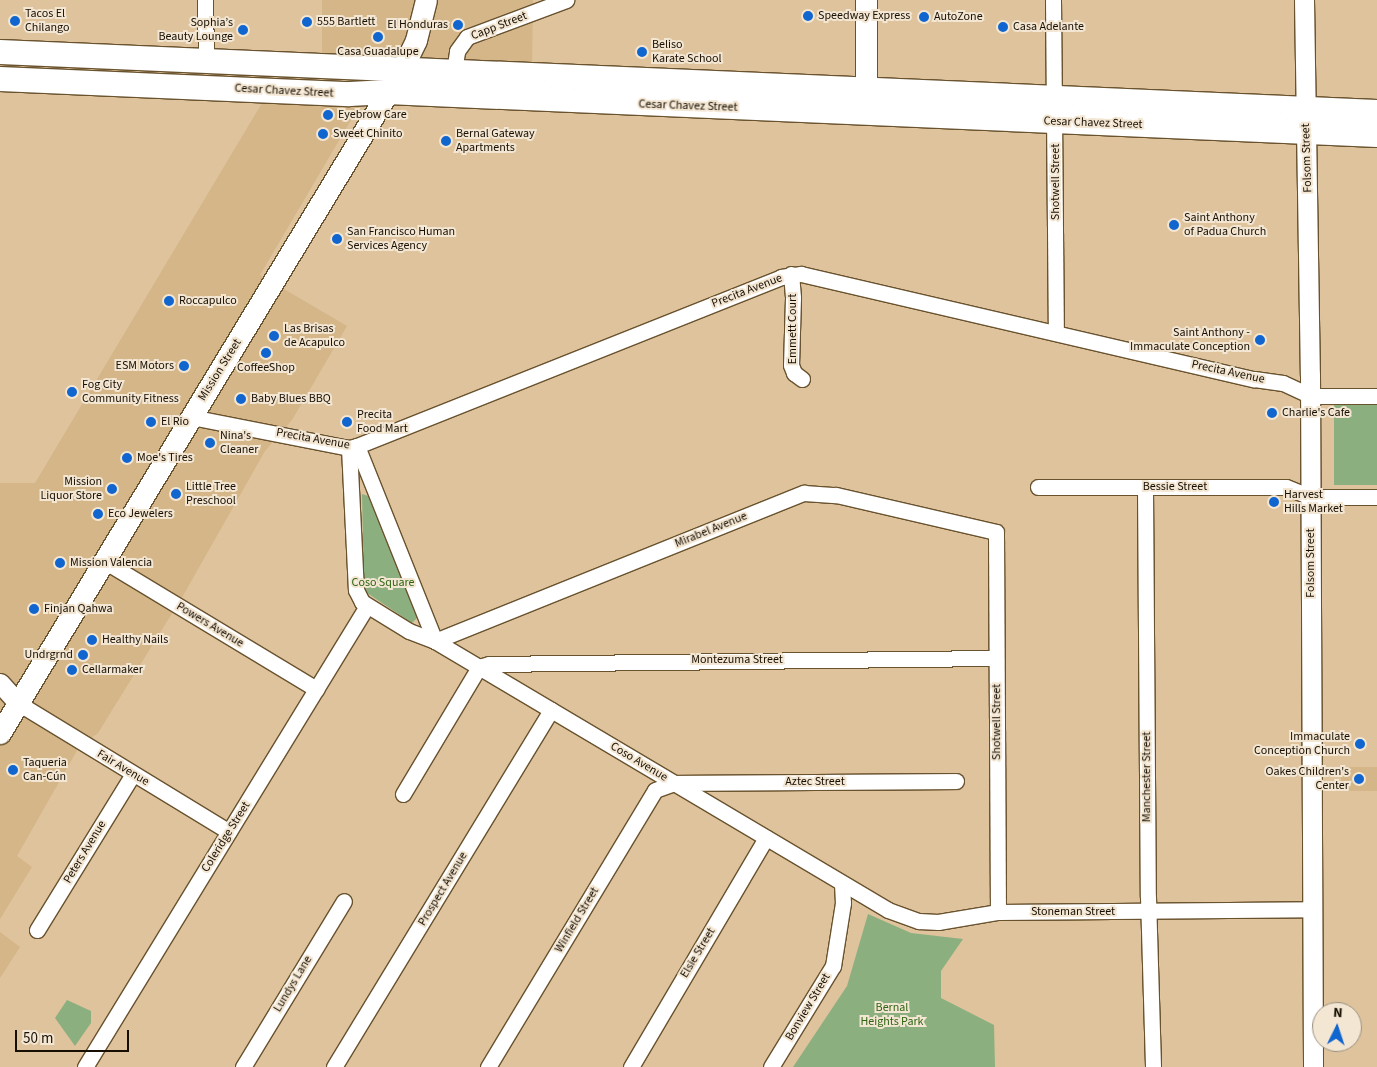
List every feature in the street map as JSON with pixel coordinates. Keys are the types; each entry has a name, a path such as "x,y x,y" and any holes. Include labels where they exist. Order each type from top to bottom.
{"main road":[{"name":"Mission Street","path":"0,733 402,69 416,40 426,0"},
{"path":"866,0 866,112"},
{"name":"Cesar Chavez Street","path":"0,52 866,89 1055,110 1308,132 1377,135"},
{"name":"Cesar Chavez Street","path":"0,79 350,94 387,92 866,112 1305,108 1377,112"}],"street":[{"path":"205,0 206,60"},
{"name":"Capp Street","path":"454,71 457,51 467,37 566,0"},
{"name":"Shotwell Street","path":"1053,0 1056,333"},
{"name":"Folsom Street","path":"1304,0 1305,108 1308,132 1311,396 1313,1067"},
{"name":"Precita Avenue","path":"191,417 353,447 790,274 815,277 1254,380 1283,383 1311,396 1377,396"},
{"name":"Emmett Court","path":"790,274 793,298 791,365 794,373 802,378"},
{"path":"353,447 356,590 367,606"},
{"path":"353,447 436,641"},
{"name":"Bessie Street","path":"1038,487 1286,487 1311,497"},
{"name":"Manchester Street","path":"1145,488 1149,911 1153,1067"},
{"name":"Mirabel Avenue","path":"436,641 804,493 836,495 996,532"},
{"path":"1311,497 1377,497"},
{"name":"Shotwell Street","path":"996,532 998,912"},
{"name":"Powers Avenue","path":"104,561 316,689"},
{"name":"Coso Avenue","path":"367,606 409,631 436,641 842,884"},
{"name":"Coleridge Street","path":"85,1067 367,606"},
{"name":"Montezuma Street","path":"479,667 507,661 996,658"},
{"path":"403,794 479,667"},
{"path":"0,684 18,703"},
{"name":"Fair Avenue","path":"18,703 229,832"},
{"name":"Prospect Avenue","path":"334,1067 551,710"},
{"name":"Peters Avenue","path":"37,930 133,774"},
{"name":"Aztec Street","path":"674,783 956,781"},
{"name":"Winfield Street","path":"488,1067 655,790 674,783"},
{"name":"Elsie Street","path":"630,1067 766,838"},
{"name":"Stoneman Street","path":"842,884 888,910 918,921 938,922 998,912 1314,909"},
{"name":"Bonview Street","path":"771,1067 833,966 843,903 842,884"},
{"name":"Lundys Lane","path":"242,1067 344,901"}],"shaded area":[{"path":"322,0 533,0 532,72 322,62"},
{"path":"265,98 364,98 260,275 347,326 292,420 265,451 184,594 98,733 79,747 17,856 32,867 0,919 0,483 35,483"},
{"name":"Oakes Children's Center","path":"1341,767 1377,767 1377,791 1341,791"},
{"path":"0,932 20,947 0,978"}],"green space":[{"path":"1334,403 1377,403 1377,485 1334,485"},
{"name":"Coso Square","path":"362,494 368,496 417,618 412,623 364,591"},
{"name":"Bernal Heights Park","path":"868,914 911,933 963,939 941,971 941,998 994,1025 995,1067 793,1067 847,986"},
{"path":"67,1000 91,1011 91,1023 75,1046 55,1018"}],"place":[{"name":"Speedway Express","path":"808,16"},
{"name":"AutoZone","path":"924,17"},
{"name":"Tacos El Chilango","path":"15,21"},
{"name":"555 Bartlett","path":"307,22"},
{"name":"El Honduras","path":"458,25"},
{"name":"Casa Adelante","path":"1003,27"},
{"name":"Sophia’s Beauty Lounge","path":"243,30"},
{"name":"Casa Guadalupe","path":"378,37"},
{"name":"Beliso Karate School","path":"642,52"},
{"name":"Eyebrow Care","path":"328,115"},
{"name":"Sweet Chinito","path":"323,134"},
{"name":"Bernal Gateway Apartments","path":"446,141"},
{"name":"Saint Anthony of Padua Church","path":"1174,225"},
{"name":"San Francisco Human Services Agency","path":"337,239"},
{"name":"Roccapulco","path":"169,301"},
{"name":"Las Brisas de Acapulco","path":"274,336"},
{"name":"Saint Anthony - Immaculate Conception","path":"1260,340"},
{"name":"CoffeeShop","path":"266,353"},
{"name":"ESM Motors","path":"184,366"},
{"name":"Fog City Community Fitness","path":"72,392"},
{"name":"Baby Blues BBQ","path":"241,399"},
{"name":"Charlie's Cafe","path":"1272,413"},
{"name":"El Rio","path":"151,422"},
{"name":"Precita Food Mart","path":"347,422"},
{"name":"Nina's Cleaner","path":"210,443"},
{"name":"Moe's Tires","path":"127,458"},
{"name":"Mission Liquor Store","path":"112,489"},
{"name":"Little Tree Preschool","path":"176,494"},
{"name":"Harvest Hills Market","path":"1274,502"},
{"name":"Eco Jewelers","path":"98,514"},
{"name":"Mission Valencia","path":"60,563"},
{"name":"Finjan Qahwa","path":"34,609"},
{"name":"Healthy Nails","path":"92,640"},
{"name":"Undrgrnd","path":"83,655"},
{"name":"Cellarmaker","path":"72,670"},
{"name":"Immaculate Conception Church","path":"1360,744"},
{"name":"Taqueria Can-Cún","path":"13,770"},
{"name":"Oakes Children's Center","path":"1359,779"}]}
